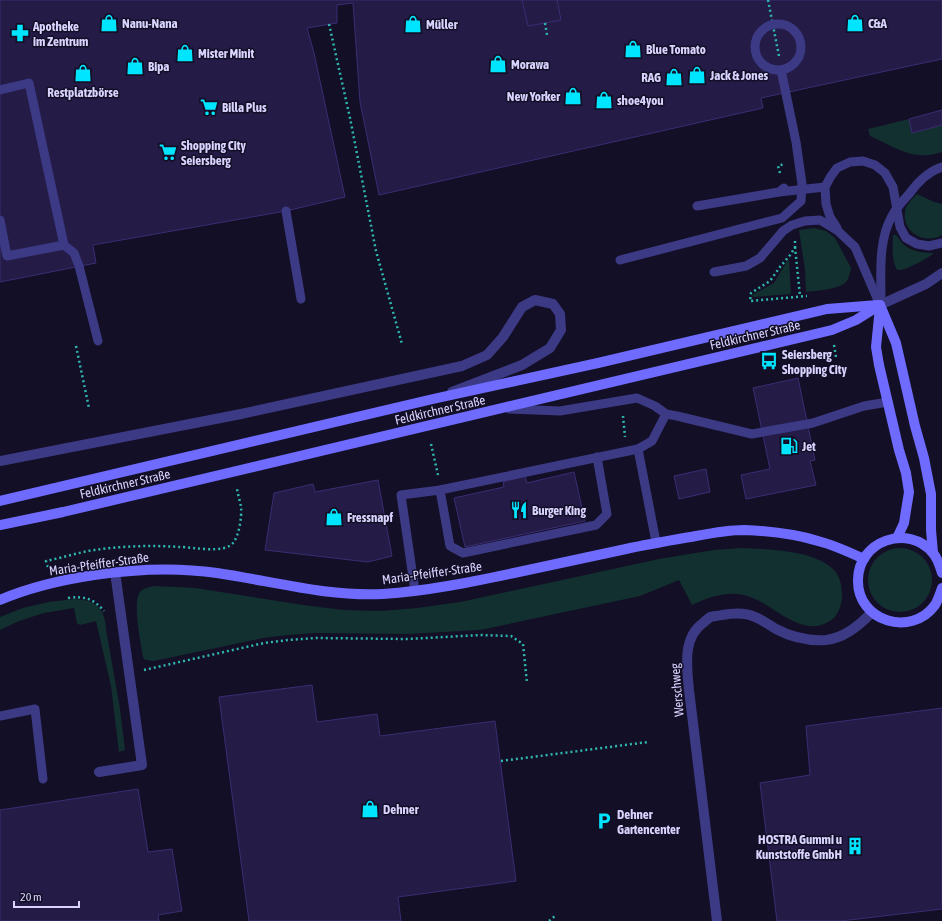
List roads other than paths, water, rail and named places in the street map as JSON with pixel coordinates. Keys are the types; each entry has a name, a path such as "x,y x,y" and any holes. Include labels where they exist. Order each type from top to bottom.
{"main road":[{"name":"Feldkirchner Straße","path":"0,501 433,399 598,363 827,309 880,305"},
{"name":"Feldkirchner Straße","path":"0,525 63,512 832,330 856,320 880,305"},
{"path":"880,305 876,347 878,365 906,473 909,492 904,523 897,538"},
{"path":"880,305 896,343 924,458 931,494 931,530 933,553"},
{"name":"Maria-Pfeiffer-Straße","path":"0,600 33,587 52,582 115,572 154,569 197,570 305,588 345,593 380,594 415,591 457,585 656,542 741,530 766,531 819,541 864,559"},
{"path":"942,572 940,565 933,553 928,548 914,540 906,538 890,539 875,546 864,559 858,572 858,586 862,600 878,617 890,622 908,622 923,616 935,605 942,588"}],"street":[{"name":"Feldkirchner Straße","path":"880,305 926,284 942,273"},
{"path":"0,460 241,414 462,366 487,354 503,338 522,307 536,300 553,304 560,314 561,330 550,348 522,365 433,399"},
{"path":"99,772 142,765 115,572"},
{"name":"Werschweg","path":"718,921 686,660 690,638 696,627 710,618 724,614 740,613 755,616 778,630 794,637 811,640 827,640 842,636 859,626 872,612"}],"lane":[{"path":"776,24 785,25 794,31 801,43 800,55 796,62 789,68 781,66 773,70 766,67 757,58 754,46 757,36 767,27 776,24"},
{"path":"620,260 782,218 801,201 802,184 796,142 781,66"},
{"path":"0,90 29,83 64,245 74,253 79,266 98,341"},
{"path":"838,231 830,217 826,204 825,187 837,168 850,162 862,161 875,165 885,173 893,187 900,227 906,238 917,244 929,246 942,243"},
{"path":"880,305 882,251 885,234 892,216 917,184 942,167"},
{"path":"697,206 781,190 825,187"},
{"path":"286,211 301,299"},
{"path":"0,220 7,256 64,245"},
{"path":"714,272 746,266 760,258 783,231 792,225 820,220 838,231 855,247 880,305"},
{"path":"504,408 560,411 637,398 655,406 666,414 752,434 813,423 864,406 888,402"},
{"path":"415,591 401,495 440,490 638,449 652,442 666,414"},
{"path":"638,449 656,542"},
{"path":"440,490 450,546 463,553 596,526 607,514 597,457"},
{"path":"0,716 35,709 43,779"}],"place":[{"name":"Nanu-Nana","path":"109,23"},
{"name":"C&A","path":"855,23"},
{"name":"Müller","path":"413,24"},
{"name":"Apotheke im Zentrum","path":"20,33"},
{"name":"Blue Tomato","path":"633,49"},
{"name":"Mister Minit","path":"185,53"},
{"name":"Morawa","path":"498,64"},
{"name":"Bipa","path":"135,66"},
{"name":"Restplatzbörse","path":"83,73"},
{"name":"Jack & Jones","path":"697,75"},
{"name":"RAG","path":"674,77"},
{"name":"New Yorker","path":"573,96"},
{"name":"shoe4you","path":"604,100"},
{"name":"Billa Plus","path":"209,107"},
{"name":"Shopping City Seiersberg","path":"168,152"},
{"name":"Seiersberg Shopping City","path":"769,361"},
{"name":"Jet","path":"789,446"},
{"name":"Burger King","path":"519,510"},
{"name":"Fressnapf","path":"334,517"},
{"name":"Dehner","path":"370,809"},
{"name":"Dehner Gartencenter","path":"604,821"},
{"name":"HOSTRA Gummi u Kunststoffe GmbH","path":"855,846"}]}
